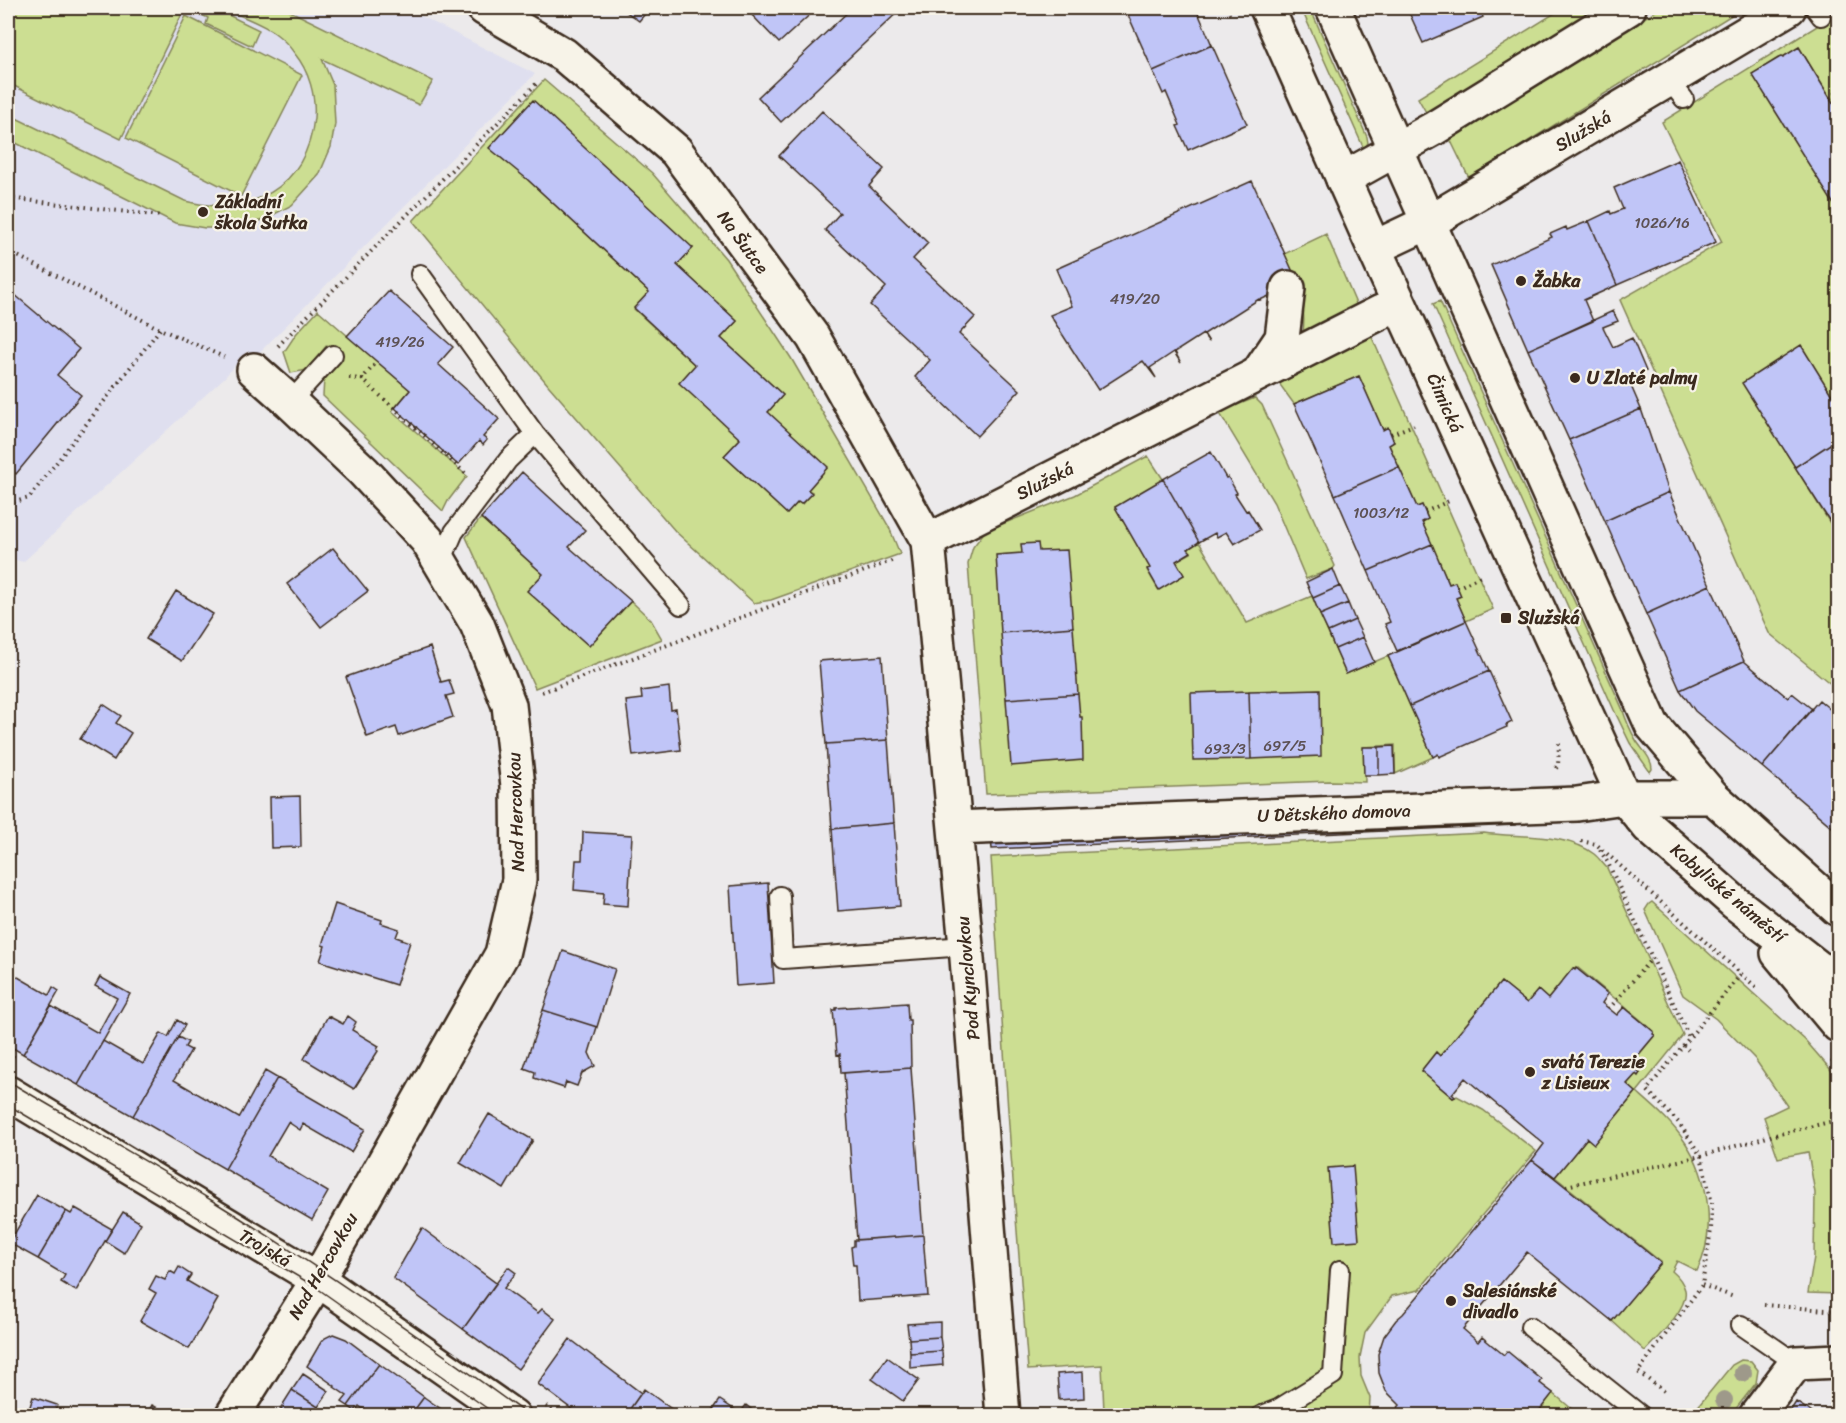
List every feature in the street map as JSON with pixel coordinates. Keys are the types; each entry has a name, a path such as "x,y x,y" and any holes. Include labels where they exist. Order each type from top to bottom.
{"street":[{"name":"Čimická","path":"1267,8 1624,797"},
{"path":"1333,8 1652,725 1713,797 1839,909"},
{"path":"1343,179 1397,150 1629,8"},
{"name":"Služská","path":"1374,248 1429,222 1677,90 1790,8"},
{"name":"Na Šutce","path":"494,10 564,55 676,152 813,337 928,541"},
{"name":"Služská","path":"1259,372 1282,338 1288,288"},
{"name":"Služská","path":"928,541 1380,312"},
{"name":"Nad Hercovkou","path":"232,1416 317,1279 502,954 519,880 518,786 509,705 477,624 427,540 363,471 254,370"},
{"name":"Pod Kynclovkou","path":"928,541 966,946 1003,1416"},
{"name":"U Dětského domova","path":"955,828 1577,804 1624,797 1713,797"},
{"name":"Kobyliské náměstí","path":"1624,797 1649,827 1734,902 1839,983"},
{"path":"1734,902 1833,1038"},
{"name":"Trojská","path":"8,1094 317,1279 513,1416"},
{"path":"1756,1416 1796,1363 1839,1361"}],"lane":[{"path":"420,274 535,434 681,605"},
{"path":"290,402 333,355"},
{"path":"441,562 454,532 484,491 508,460 535,434"},
{"path":"780,896 783,959 966,946"},
{"path":"1260,1416 1278,1409 1333,1375 1340,1270"},
{"path":"1741,1325 1796,1363"},
{"path":"1530,1327 1642,1416"}],"path":[{"path":"1226,8 1231,18"},
{"path":"8,250 160,329 254,370 564,55"},
{"path":"1830,98 1839,92"},
{"path":"8,198 162,216"},
{"path":"8,504 29,498 160,329"},
{"path":"362,379 484,491"},
{"path":"1391,434 1414,425 1419,436"},
{"path":"1425,512 1449,501 1454,511"},
{"path":"509,705 908,555 928,541"},
{"path":"1457,588 1483,575 1478,565"},
{"path":"1554,770 1558,766 1559,741"},
{"path":"1573,839 1596,844 1759,989"},
{"path":"1596,844 1608,863 1689,1037"},
{"path":"1609,1009 1652,958"},
{"path":"1664,1391 1638,1372 1702,1285 1711,1230 1712,1203 1701,1156 1679,1123 1647,1090 1741,974"},
{"path":"1833,1038 1839,1069"},
{"path":"1683,1045 1688,1050"},
{"path":"1566,1186 1701,1156 1839,1120"},
{"path":"1702,1285 1741,1300"},
{"path":"1761,1305 1839,1311"},
{"path":"1824,1416 1833,1403 1839,1402"}],"shaded area":[{"name":"Základní škola Šutka","path":"8,8 405,8 535,74 256,356 247,351 225,377 23,562 8,558"}],"green space":[{"path":"8,8 169,8 182,14 121,139 8,83"},
{"path":"187,8 200,8 211,13 214,8 259,30 252,46 206,24 208,18"},
{"path":"223,8 284,8 433,81 419,105 322,59 333,85 335,124 331,147 319,175 292,205 263,220 234,228 205,228 175,223 8,139 8,114 185,201 209,205 232,205 253,201 271,192 287,180 300,163 309,142 314,118 311,84 300,61 281,38 271,30"},
{"path":"1301,8 1310,8 1367,137 1368,143 1364,149"},
{"path":"1563,8 1598,8 1427,114 1418,98"},
{"path":"1660,8 1743,8 1469,178 1450,139"},
{"path":"1838,13 1838,111 1799,47 1753,74 1838,211 1838,405 1801,346 1743,383 1838,536 1838,690 1769,633 1620,300 1722,242 1662,122"},
{"path":"186,16 302,75 241,196 126,138"},
{"path":"544,80 652,173 726,259 791,358 889,527 900,554 771,600 754,603 676,532 549,386 413,221","holes":["528,180 693,248 677,265 737,321 721,338 783,395 768,412 808,490 812,492 802,504 798,502 787,514 724,456 740,439 695,365 634,309 649,292"]},
{"path":"1326,234 1363,320 1300,347 1304,322 1303,310 1298,288 1284,254"},
{"path":"1440,301 1630,729 1650,761 1652,769 1650,772 1630,743 1614,710 1433,304"},
{"path":"318,310 410,390 392,411 467,476 443,511 323,396 324,378 342,357 327,345 307,370 291,373 284,352 296,334"},
{"path":"1366,324 1493,609 1466,621 1456,598 1461,596 1455,582 1449,584 1422,522 1428,519 1422,505 1417,507 1389,445 1394,442 1388,428 1383,430 1359,376 1294,404 1278,382"},
{"path":"1255,398 1262,405 1335,566 1333,569 1306,579 1274,503 1219,412"},
{"path":"1148,456 1163,479 1115,507 1150,568 1147,570 1158,589 1184,575 1176,561 1191,553 1188,549 1199,542 1247,623 1312,596 1346,674 1388,656 1433,757 1395,774 1395,745 1364,747 1365,782 1330,781 986,794 968,564 973,547 985,531 1075,495"},
{"path":"481,518 543,574 528,591 589,646 631,601 651,620 662,639 535,688 466,537"},
{"path":"1484,833 1556,839 1583,847 1598,857 1607,868 1683,1035 1637,1092 1669,1121 1685,1142 1700,1171 1705,1188 1708,1222 1703,1256 1697,1271 1677,1261 1672,1271 1685,1290 1685,1297 1677,1314 1645,1351 1612,1321 1661,1262 1555,1177 1587,1138 1594,1143 1636,1092 1627,1084 1636,1074 1640,1073 1630,1065 1655,1035 1654,1031 1578,968 1575,970 1573,968 1548,999 1538,990 1527,1003 1501,982 1440,1056 1436,1053 1421,1071 1453,1098 1457,1096 1483,1110 1536,1151 1419,1290 1392,1296 1365,1333 1360,1357 1361,1376 1370,1398 1369,1415 1052,1415 1104,1412 1102,1365 1028,1370 991,857"},
{"path":"1652,902 1805,1040 1831,1070 1838,1082 1838,1294 1808,1293 1814,1257 1815,1193 1808,1152 1778,1158 1764,1117 1787,1106 1755,1059 1716,1019 1683,995 1645,910"},
{"path":"1741,1360 1751,1361 1758,1370 1756,1383 1731,1415 1691,1415 1732,1365"},
{"path":"1553,1393 1579,1415 1535,1416"}],"building":[{"path":"621,8 650,8 639,21"},
{"path":"756,8 817,8 779,43 750,13"},
{"path":"852,8 902,8 781,122 758,97"},
{"path":"1125,8 1196,8 1212,45 1153,71"},
{"path":"1407,8 1479,8 1483,17 1423,43"},
{"path":"1212,45 1247,124 1188,150 1166,92 1163,94 1153,71"},
{"path":"1799,47 1838,111 1838,211 1752,74"},
{"path":"533,100 693,248 677,265 737,321 721,338 783,395 768,412 828,467 808,490 812,493 801,504 798,502 787,514 724,456 740,439 679,383 695,365 634,308 649,292 528,180 489,148"},
{"path":"822,111 884,169 869,186 928,243 913,259 975,317 959,334 1020,390 977,436 915,377 930,360 870,305 886,287 825,230 840,213 779,156"},
{"path":"1678,160 1716,242 1617,285 1589,221 1610,211 1611,214 1623,209 1614,188"},
{"path":"1252,181 1298,283 1259,299 1204,334 1209,342 1203,334 1175,352 1181,363 1174,352 1150,368 1156,378 1143,361 1098,390 1050,315 1072,306 1056,269"},
{"path":"1589,221 1617,285 1584,300 1593,321 1528,350 1491,265 1552,237 1550,234"},
{"path":"8,289 79,349 57,375 81,395 16,474 8,468"},
{"path":"389,291 453,347 438,364 499,419 483,437 487,440 483,445 479,441 458,465 395,408 410,390 347,336"},
{"path":"1613,311 1618,321 1603,327 1613,347 1632,338 1646,371 1628,379 1641,409 1569,440 1528,350"},
{"path":"1801,345 1838,405 1838,439 1795,467 1742,383"},
{"path":"1359,376 1383,430 1388,427 1394,442 1389,445 1399,467 1335,495 1294,404"},
{"path":"1641,409 1669,492 1605,521 1569,440"},
{"path":"1838,439 1838,514 1829,520 1795,467"},
{"path":"1211,452 1226,478 1228,477 1237,493 1235,494 1260,530 1234,544 1226,532 1217,537 1215,533 1199,542 1163,479"},
{"path":"1399,467 1417,507 1422,505 1428,519 1422,522 1432,544 1368,571 1335,495"},
{"path":"522,472 585,530 569,547 631,601 589,646 527,591 543,574 481,518"},
{"path":"1163,479 1199,542 1188,549 1191,552 1176,561 1184,575 1159,590 1147,569 1150,568 1115,507"},
{"path":"1669,492 1710,585 1646,614 1605,521"},
{"path":"1838,514 1838,536 1829,520"},
{"path":"1038,543 1039,551 1067,550 1073,627 1001,633 996,555 1022,553 1021,544"},
{"path":"1432,544 1449,584 1455,582 1461,596 1456,598 1466,621 1397,651 1385,624 1390,622 1368,571"},
{"path":"333,548 368,591 321,627 287,584"},
{"path":"1333,569 1340,586 1313,598 1306,582"},
{"path":"1710,585 1744,661 1680,690 1646,614"},
{"path":"1340,586 1348,603 1320,615 1313,598"},
{"path":"176,591 213,614 182,661 146,639"},
{"path":"1348,603 1355,620 1328,632 1320,615"},
{"path":"1355,620 1363,637 1335,649 1328,632"},
{"path":"1466,621 1489,671 1410,706 1388,656"},
{"path":"1073,627 1078,694 1006,699 1001,633"},
{"path":"1363,637 1374,662 1346,674 1335,649"},
{"path":"430,647 441,682 449,680 454,694 446,696 453,717 399,736 396,727 367,737 346,677"},
{"path":"882,656 888,740 826,744 819,661"},
{"path":"1744,661 1788,698 1792,693 1812,709 1762,767 1695,711 1680,690"},
{"path":"1489,671 1512,722 1506,725 1507,727 1439,757 1438,754 1433,757 1410,706"},
{"path":"669,687 671,710 676,709 681,750 633,756 626,701 642,699 641,691"},
{"path":"1320,689 1321,756 1251,759 1249,691"},
{"path":"1249,691 1251,759 1193,760 1191,693"},
{"path":"1078,694 1080,717 1082,717 1083,760 1011,766 1006,699"},
{"path":"1819,700 1838,716 1838,832 1762,767"},
{"path":"103,704 121,716 116,723 131,733 114,760 80,739"},
{"path":"888,740 894,823 832,829 826,744"},
{"path":"1394,746 1395,774 1379,775 1379,747"},
{"path":"1363,747 1379,747 1379,775 1364,775"},
{"path":"300,796 301,847 271,848 270,797"},
{"path":"1513,816 1515,825 992,849 991,839"},
{"path":"894,823 900,906 838,911 832,829"},
{"path":"583,832 632,835 628,906 603,904 604,893 574,890 576,860 582,860"},
{"path":"768,883 774,983 736,986 730,886"},
{"path":"335,904 382,920 381,923 399,929 396,937 410,942 396,985 320,961 325,946 322,945"},
{"path":"563,951 615,969 597,1027 543,1010"},
{"name":"svatá Terezie z Lisieux","path":"1573,968 1608,994 1602,1003 1617,1015 1624,1007 1655,1035 1630,1065 1640,1073 1638,1076 1636,1074 1627,1084 1636,1092 1594,1144 1587,1138 1555,1177 1532,1160 1544,1144 1465,1078 1452,1094 1455,1097 1453,1098 1421,1071 1436,1052 1440,1056 1501,982 1527,1003 1538,990 1548,999"},
{"path":"11,973 49,995 53,987 59,991 23,1054 8,1045 8,979"},
{"path":"100,977 130,994 78,1085 23,1054 51,1006 98,1033 117,998 95,986"},
{"path":"907,1003 908,1020 910,1020 911,1068 841,1073 833,1010"},
{"path":"543,1010 597,1027 589,1053 595,1066 582,1073 577,1086 566,1082 564,1088 534,1078 535,1072 524,1068"},
{"path":"328,1016 343,1024 348,1016 356,1022 352,1030 379,1046 354,1089 304,1059"},
{"path":"177,1020 185,1025 133,1116 78,1085 103,1041 143,1064 161,1033 168,1037"},
{"path":"178,1037 188,1042 185,1047 191,1050 174,1080 239,1118 265,1071 277,1078 225,1169 133,1116"},
{"path":"911,1068 923,1235 857,1240 844,1073"},
{"path":"277,1078 365,1129 351,1152 303,1124 300,1130 288,1122 268,1156 328,1192 312,1220 225,1169"},
{"path":"489,1114 533,1140 504,1189 460,1163"},
{"name":"Salesiánské divadlo","path":"1532,1160 1661,1263 1612,1321 1527,1252 1463,1329 1478,1342 1482,1337 1504,1355 1507,1351 1542,1380 1540,1383 1553,1393 1535,1416 1391,1416 1400,1405 1386,1391 1379,1373 1378,1354 1384,1336"},
{"path":"1353,1166 1359,1240 1334,1242 1328,1168"},
{"path":"37,1195 66,1211 38,1259 9,1243"},
{"path":"75,1208 112,1229 76,1291 61,1282 65,1275 38,1259 66,1211 71,1214"},
{"path":"123,1212 141,1223 124,1253 105,1241"},
{"path":"422,1228 496,1283 463,1329 393,1278"},
{"path":"923,1235 928,1296 858,1301 856,1265 853,1265 851,1247 854,1246 854,1240"},
{"path":"179,1267 191,1275 187,1281 218,1299 189,1349 140,1321 156,1293 149,1289 156,1276 165,1280 170,1271 175,1274"},
{"path":"508,1267 516,1273 504,1288 538,1313 542,1309 555,1319 518,1369 463,1329"},
{"path":"940,1322 940,1337 909,1339 907,1324"},
{"path":"333,1334 346,1339 379,1364 348,1406 342,1402 347,1396 307,1366 321,1342"},
{"path":"940,1337 942,1351 910,1353 909,1339"},
{"path":"570,1339 641,1393 625,1416 581,1416 538,1384"},
{"path":"942,1351 943,1365 910,1368 910,1353"},
{"path":"887,1357 919,1380 903,1401 872,1379"},
{"path":"379,1364 424,1397 410,1416 373,1416 359,1406 355,1411 348,1406"},
{"path":"1083,1372 1084,1398 1059,1400 1057,1374"},
{"path":"303,1374 329,1391 318,1407 292,1390"},
{"path":"644,1389 681,1416 625,1416"},
{"path":"292,1390 323,1410 320,1416 291,1416 280,1409"},
{"path":"33,1397 57,1405 54,1416 27,1416"},
{"path":"424,1397 451,1416 410,1416"},
{"path":"720,1400 738,1412 735,1416 709,1416"},
{"path":"1796,1402 1807,1409 1816,1416 1787,1416"},
{"path":"152,1405 173,1416 146,1416"},
{"path":"746,1405 760,1416 738,1416"}],"tram line":[{"path":"8,1081 256,1228 374,1306 529,1416"},
{"path":"8,1105 314,1286 498,1416"}],"place":[{"name":"Základní škola Šutka","path":"203,212"},
{"name":"Žabka","path":"1521,281"},
{"name":"U Zlaté palmy","path":"1575,378"},
{"name":"Služská","path":"1506,618"},
{"name":"svatá Terezie z Lisieux","path":"1530,1072"},
{"name":"Salesiánské divadlo","path":"1451,1301"}]}
